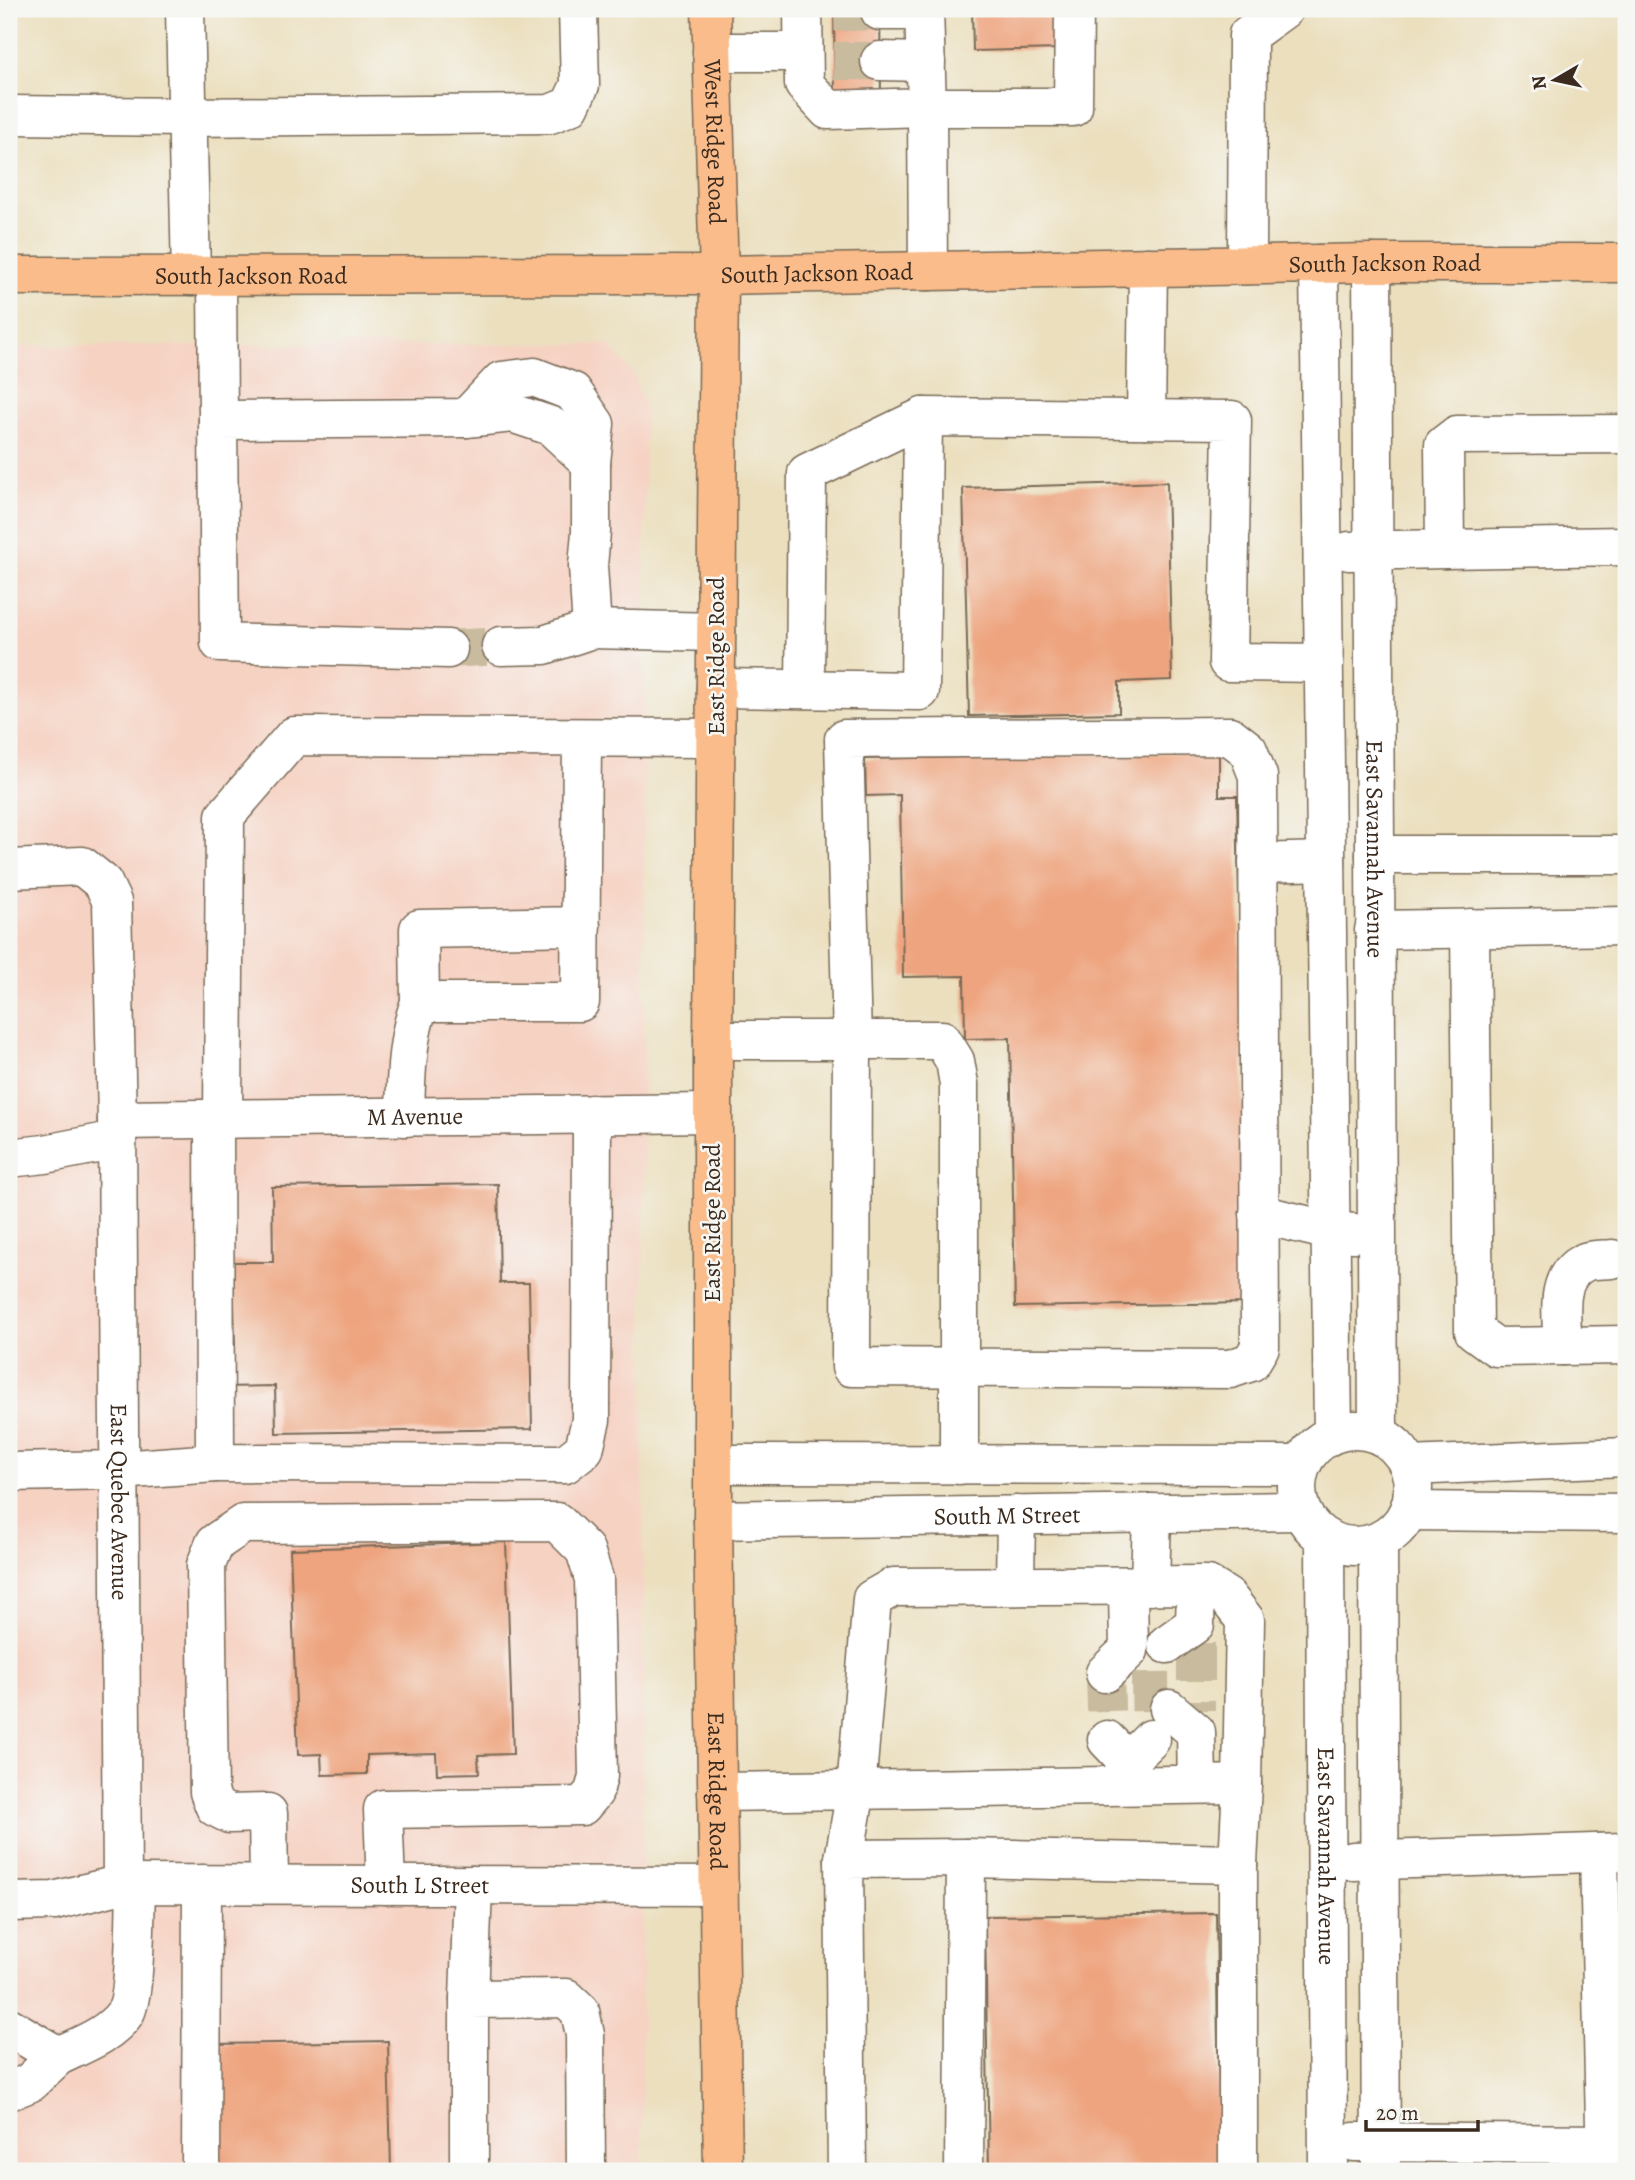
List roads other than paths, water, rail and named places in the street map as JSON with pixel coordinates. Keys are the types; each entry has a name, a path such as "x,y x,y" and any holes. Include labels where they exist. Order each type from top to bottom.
{"main road":[{"name":"West Ridge Road","path":"711,9 719,275"},
{"name":"South Jackson Road","path":"9,276 719,275 1372,263 1626,263"},
{"name":"East Ridge Road","path":"719,275 712,1113 713,1520 723,2171"}],"street":[{"path":"185,9 187,117 218,420 220,643 447,649"},
{"path":"9,114 187,117 550,114 570,106 580,85 579,9"},
{"path":"813,11 814,58 804,84 828,110 1073,107 1074,9"},
{"path":"1247,265 1248,35 1284,9"},
{"path":"880,12 924,10 928,271"},
{"path":"712,52 814,58"},
{"path":"880,61 926,62"},
{"name":"East Savannah Avenue","path":"1372,263 1378,1434"},
{"name":"East Savannah Avenue","path":"1320,264 1333,1434"},
{"path":"1146,419 1148,267"},
{"path":"218,420 466,418 512,412 551,426 591,463 591,532 587,566 592,629"},
{"path":"716,688 920,691 923,417"},
{"path":"805,689 807,473 923,417 1232,420 1228,662 1324,663"},
{"path":"1445,549 1444,445 1457,435 1626,434"},
{"path":"1322,551 1626,546"},
{"path":"502,646 544,645 592,629 716,632"},
{"path":"215,1462 225,817 294,736 715,738"},
{"path":"1230,736 1248,750 1258,776 1258,863 1261,1347 1251,1362 1230,1369 850,1367 852,1040 844,739 1230,736"},
{"path":"420,1002 580,1002 582,737"},
{"path":"1375,855 1626,855"},
{"path":"1258,863 1326,878 1375,915 1470,928 1626,926"},
{"name":"East Quebec Avenue","path":"9,869 82,866 103,883 112,902 117,1130 119,1470 133,1975 127,2011 108,2031 58,2056 29,2083 9,2091"},
{"path":"405,1117 407,1053 412,1023 420,1002 419,929 581,926"},
{"path":"1470,928 1474,1331 1496,1347 1626,1345"},
{"path":"713,1040 942,1040 955,1061 960,1084 958,1465"},
{"name":"M Avenue","path":"9,1158 45,1154 117,1130 219,1119 712,1113"},
{"path":"9,1472 119,1470 215,1462 565,1464 584,1449 592,1420 592,1114"},
{"path":"1259,1214 1331,1231 1377,1234"},
{"path":"1563,1346 1562,1287 1571,1270 1587,1261 1612,1259"},
{"path":"1301,1465 1314,1446 1333,1434 1355,1429 1378,1434 1397,1447 1409,1466 1414,1488 1409,1511 1397,1530 1378,1543 1360,1547 1342,1546 1313,1525"},
{"path":"1582,1457 1585,1513"},
{"path":"1409,1466 1626,1457"},
{"name":"South M Street","path":"713,1464 1301,1465"},
{"name":"East Savannah Avenue","path":"1301,1465 1297,1488 1313,1525 1326,1861 1328,2156"},
{"path":"1409,1511 1626,1513"},
{"path":"1152,1513 1139,1586 1161,1653 1196,1586"},
{"name":"South M Street","path":"713,1520 1152,1513 1313,1525"},
{"path":"1015,1586 1016,1515"},
{"path":"269,1884 268,1813 229,1814 215,1807 209,1792 206,1565 215,1542 243,1524 557,1522 585,1550 594,1579 598,1776 594,1791 582,1806 383,1809 386,1885"},
{"path":"1378,1543 1381,2157"},
{"path":"847,2171 844,1859 856,1790 872,1599 893,1587 1208,1586 1227,1597 1245,1620 1238,1864 1238,2171"},
{"path":"717,1792 856,1790 1158,1736"},
{"path":"1158,1736 1197,1784"},
{"path":"1158,1736 1197,1784"},
{"path":"1197,1784 1241,1784"},
{"path":"1326,1861 1613,1853 1606,2157 1328,2156"},
{"path":"844,1859 966,1858 1238,1864"},
{"path":"964,2171 966,1858"},
{"name":"South L Street","path":"9,1902 54,1901 129,1884 719,1886"},
{"path":"201,2171 202,1884"},
{"path":"469,2171 469,1998 473,1885"},
{"path":"469,1998 566,1998 579,2011 585,2035 586,2171"},
{"path":"9,2027 58,2056"}],"tunnel":[{"path":"834,12 880,11"},
{"path":"834,61 880,61"},
{"path":"448,649 501,646"},
{"path":"1196,1643 1196,1710"},
{"path":"1105,1673 1107,1740"},
{"path":"1150,1673 1151,1739"}]}
